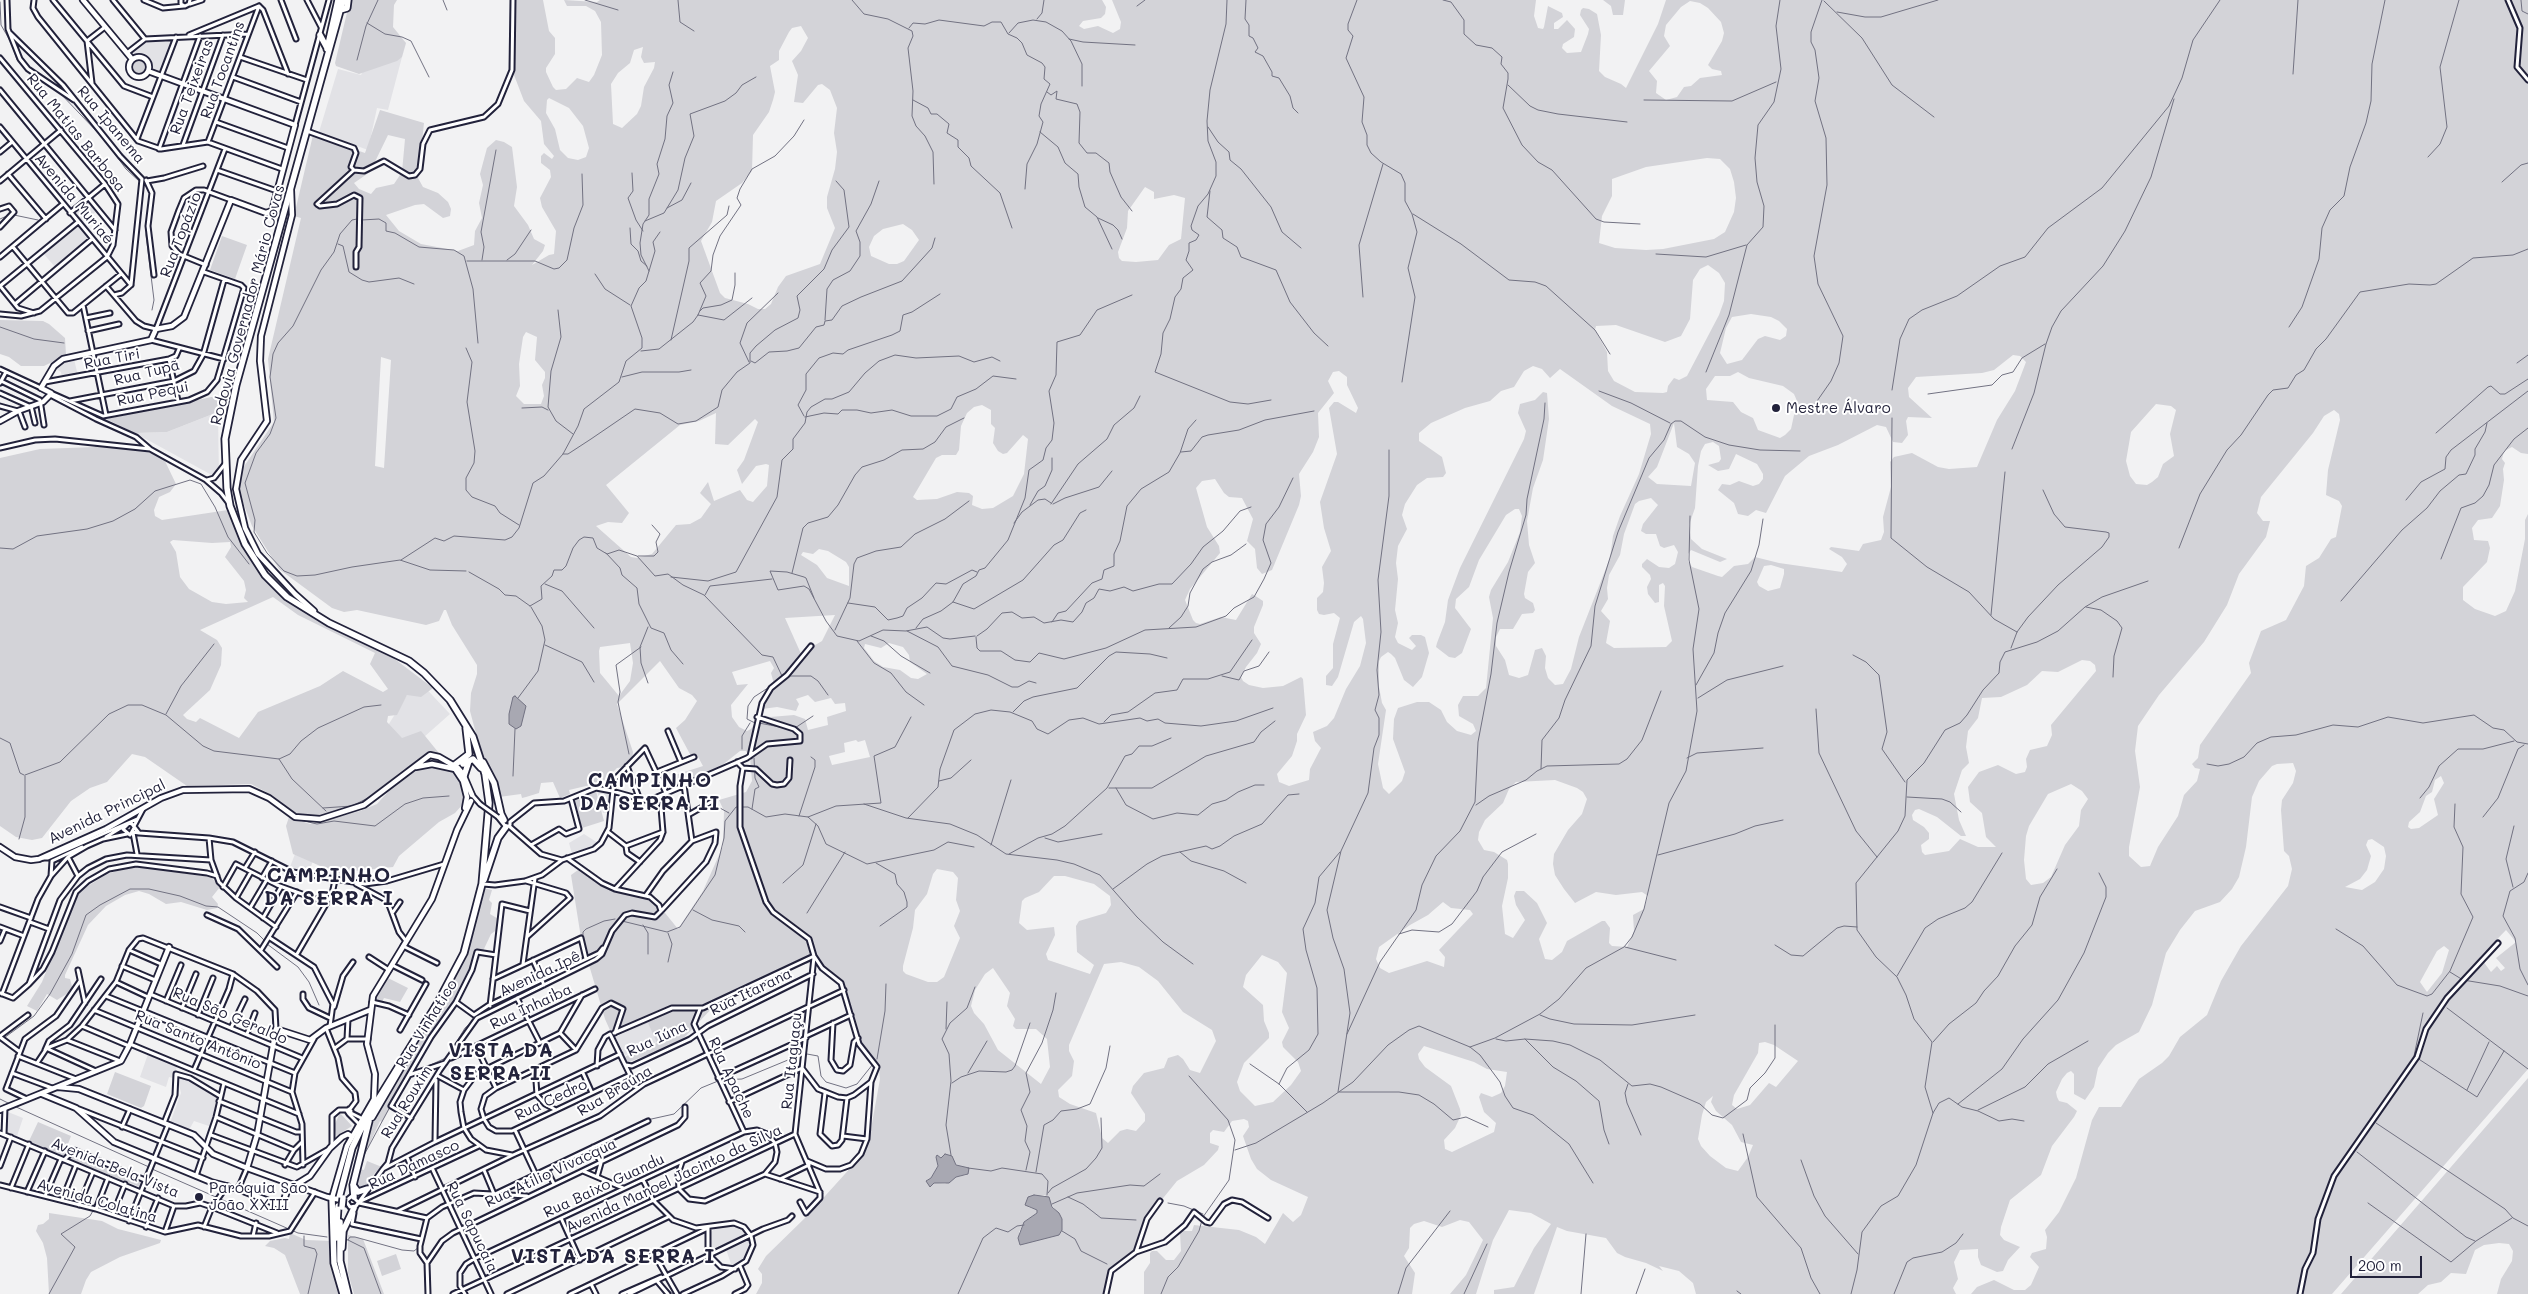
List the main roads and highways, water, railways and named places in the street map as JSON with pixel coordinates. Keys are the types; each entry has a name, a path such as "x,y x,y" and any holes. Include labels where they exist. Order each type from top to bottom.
{"main road":[{"path":"340,0 338,7 340,10 347,8 348,0"},
{"name":"Rodovia Governador Mário Covas","path":"340,0 307,131 236,385 225,439 225,463 230,506 245,544 265,575 296,604 329,623 409,662 438,686 464,721 485,774 489,803 482,883 464,953 408,1052 400,1070 369,1121 356,1149 340,1207 337,1264 343,1294"},
{"name":"Rodovia Governador Mário Covas","path":"310,119 340,10"},
{"path":"320,35 327,48"},
{"path":"464,721 469,754 455,767 469,760 475,760 485,774"},
{"path":"480,758 492,777 500,814 505,822 482,883"},
{"path":"464,776 469,760"},
{"name":"Rodovia Governador Mário Covas","path":"343,1199 347,1166 359,1133 397,1067 408,1052"},
{"path":"374,1099 397,1067"},
{"path":"338,1231 356,1202 353,1185 369,1121"},
{"path":"353,1185 358,1192 367,1189"},
{"path":"332,1198 338,1231"},
{"name":"Rodovia Governador Mário Covas","path":"338,1241 340,1261 348,1294"}],"waterway":[{"path":"357,60 366,26 378,0"},
{"path":"443,0 447,10"},
{"path":"585,0 618,10"},
{"path":"678,0 680,22 694,31"},
{"path":"852,0 864,14 888,19 912,31 913,36 908,48 913,91 912,116 916,126 925,136 933,152 934,184"},
{"path":"1037,19 1042,13 1044,0"},
{"path":"1137,6 1145,0"},
{"path":"1227,0 1226,24 1210,90 1207,121 1208,141 1216,162 1216,176 1208,194 1198,206 1191,226 1192,230 1199,235 1196,240 1189,243 1186,260 1193,270 1183,278 1181,289 1175,297 1170,319 1163,333 1161,354 1155,372 1230,402 1248,404 1271,400"},
{"path":"1246,0 1245,19 1249,25 1249,36 1253,38 1258,48 1255,52 1263,56 1272,72 1272,76 1279,78 1290,96 1293,108 1298,113"},
{"path":"1357,0 1348,24 1348,30 1353,36 1346,58 1364,97 1362,122 1367,135 1367,145 1371,153 1381,162 1401,174 1405,183 1405,201 1412,214 1417,232 1408,268 1415,297 1402,382"},
{"path":"1443,0 1451,2 1464,20 1464,34 1476,45 1492,48 1502,57 1501,64 1508,73 1503,108 1522,145 1538,162 1552,170 1596,219 1604,222 1640,224"},
{"path":"1706,372 1729,315 1747,245 1763,227 1764,206 1757,182 1755,158 1758,125 1774,102 1781,69 1776,26 1780,0"},
{"path":"1815,404 1831,381 1839,363 1843,336 1818,284 1814,256 1827,185 1826,138 1815,101 1819,78 1815,50 1811,42 1811,32 1822,0"},
{"path":"1837,12 1865,17 1881,17 1938,0"},
{"path":"1892,390 1900,339 1909,319 1922,310 1957,296 2000,266 2025,257 2048,228 2102,188 2169,106 2182,78 2193,40 2220,0"},
{"path":"2293,74 2298,0"},
{"path":"2289,327 2302,307 2319,259 2322,228 2330,210 2344,196 2350,167 2366,123 2371,101 2372,64 2385,0"},
{"path":"2428,157 2440,144 2447,127 2440,67 2459,0"},
{"path":"2521,0 2522,11 2528,14"},
{"path":"1824,1 1862,38 1892,85 1934,117"},
{"path":"0,2 1,25 12,44 17,60 28,71"},
{"path":"909,28 913,23 925,24 939,20 984,26 992,22 1001,22 1008,34 1017,38 1022,43 1027,55 1042,63 1045,67 1044,79 1050,84 1041,104 1039,116 1043,122 1037,144 1027,164 1025,189"},
{"path":"1009,33 1018,23 1033,20 1046,22 1062,31 1071,41 1082,64 1082,86"},
{"path":"367,23 385,34 402,37 411,41 429,77"},
{"path":"1069,39 1083,42 1135,45"},
{"path":"649,271 641,255 640,243 643,224 649,215 649,199 659,174 657,164 665,139 667,116 673,103 669,85 673,72"},
{"path":"645,221 664,213 678,190 685,158 694,136 690,114 725,101 736,93 742,85 756,77"},
{"path":"1644,100 1732,101 1776,82"},
{"path":"1508,85 1530,106 1538,110 1627,122"},
{"path":"58,91 103,138 126,169 139,181"},
{"path":"1047,92 1051,95 1057,91 1056,99 1077,104 1080,112 1079,143 1087,153 1096,153 1109,163 1110,172 1121,197 1132,211"},
{"path":"2012,449 2034,393 2052,327 2061,311 2103,266 2125,231 2151,177 2174,99"},
{"path":"913,100 928,108 931,114 937,114 949,124 947,133 958,140 958,147 969,158 971,166 1000,193 1012,228"},
{"path":"698,315 706,296 700,283 711,271 713,255 720,236 741,205 737,198 740,189 752,169 775,156 794,136 804,120"},
{"path":"1208,127 1218,142 1229,152 1230,160 1241,169 1271,207 1282,232 1301,248"},
{"path":"1040,132 1058,147 1065,163 1078,174 1079,187 1085,207 1097,217 1112,249"},
{"path":"482,260 484,247 481,232 496,150"},
{"path":"2502,182 2521,165 2528,163"},
{"path":"1363,297 1359,245 1383,164"},
{"path":"632,173 633,191 628,198 636,220 643,231"},
{"path":"467,261 535,261 554,269 559,268 567,260 574,228 583,205 582,174"},
{"path":"563,454 568,454 635,409 660,413 678,424 696,421 718,407 722,390 737,372 750,363 750,353 756,346 775,330 798,318 800,310 797,296 824,269 832,250 849,227 844,190 836,181"},
{"path":"825,320 827,289 833,280 850,271 860,256 860,242 856,231 871,204 879,181"},
{"path":"142,183 148,188"},
{"path":"667,208 682,200 691,183"},
{"path":"1210,191 1207,217 1222,230 1223,238 1237,247 1241,257 1276,270 1290,302 1314,333 1328,346"},
{"path":"150,192 146,235 154,300 152,310"},
{"path":"671,340 689,261 689,248 727,215 729,206"},
{"path":"1413,214 1461,244 1509,280 1535,282 1546,286 1595,330 1610,354"},
{"path":"0,219 9,215"},
{"path":"14,215 38,220"},
{"path":"1098,218 1113,225 1118,230 1122,239"},
{"path":"357,219 352,220 340,234 334,252 321,270 293,326 278,343 273,354 270,377 276,418 270,434 256,453 245,483 255,520 254,532 267,553 284,571 297,576 315,575 400,560 430,570 466,571"},
{"path":"362,220 379,219 386,223 386,231 395,233 419,247 454,250 464,256 473,289 478,343"},
{"path":"630,228 631,244 638,251 641,261 647,266"},
{"path":"507,260 515,254 531,230"},
{"path":"401,560 435,538 444,541 454,536 505,540 512,537 519,528 533,483 544,476 563,454 578,426 584,409 619,382 626,361 642,348 642,338 631,306 639,288 646,281 655,251 653,242 660,232"},
{"path":"751,361 755,363 769,352 799,348 816,327 824,325 825,321 832,320 842,306 902,281 932,248 935,238"},
{"path":"338,244 343,246 349,272 362,280 369,282 399,278 414,284"},
{"path":"1656,254 1706,257 1746,245"},
{"path":"2179,548 2200,494 2227,450 2241,435 2268,395 2273,390 2288,388 2296,375 2304,370 2316,349 2326,339 2360,292 2409,284 2436,284 2473,258 2513,255 2528,249"},
{"path":"700,311 703,308 721,305 732,300 735,273"},
{"path":"595,274 605,289 630,305"},
{"path":"749,362 740,343 747,323 778,293"},
{"path":"804,416 798,405 806,390 806,374 819,358 833,353 843,354 848,350 900,331 903,315 912,312 940,294"},
{"path":"916,628 923,619 941,611 953,602 963,584 976,576 979,570 985,568 1008,540 1025,498 1029,470 1043,460 1046,448 1052,440 1054,423 1049,391 1056,375 1057,342 1080,335 1097,310 1132,295"},
{"path":"698,315 724,320 752,298"},
{"path":"558,310 561,337 551,371 548,407 556,421 573,434"},
{"path":"641,351 659,349 693,322 698,315"},
{"path":"0,327 34,339 64,343"},
{"path":"1928,394 1992,385 2002,375 2013,372 2022,358 2045,344"},
{"path":"466,348 472,362 467,402 475,451 474,463 466,478 466,490 472,497 495,506 500,513 519,525"},
{"path":"671,577 708,581 736,572 777,497 782,460 793,449 793,439 805,423 807,412 811,407 825,399 832,399 849,392 865,373 879,361 895,355 916,358 959,356 974,362 992,357 1000,361"},
{"path":"2517,363 2528,355"},
{"path":"622,377 642,372 679,372 691,370"},
{"path":"805,417 824,413 838,414 842,410 857,410 871,413 892,410 911,416 937,416 951,409 957,397 976,389 993,376 1016,379"},
{"path":"2436,433 2488,387 2491,386 2500,394 2505,394 2528,379"},
{"path":"1599,391 1631,403 1670,423"},
{"path":"2406,500 2421,482 2445,469 2446,457 2451,450 2528,391"},
{"path":"1051,504 1078,464 1107,439 1114,425 1134,408 1140,396"},
{"path":"1347,1034 1380,962 1416,910 1422,885 1436,856 1460,831 1475,802 1478,742 1491,674 1497,623 1509,572 1526,515 1527,499 1544,419 1545,403"},
{"path":"522,408 542,407 548,410"},
{"path":"1181,452 1191,451 1202,437 1208,435 1239,430 1265,420 1314,411"},
{"path":"792,573 803,528 808,523 828,517 838,505 855,475 862,467 884,460 902,450 923,449 935,442 946,427 964,418"},
{"path":"1892,418 1891,538 1927,567 1969,592 1994,619 2017,632"},
{"path":"1052,622 1058,613 1066,611 1092,583 1102,579 1104,570 1114,566 1114,554 1120,541 1127,506 1141,489 1169,472 1180,453 1188,429 1196,420"},
{"path":"1541,769 1542,740 1559,718 1565,700 1591,646 1595,606 1618,532 1649,458 1664,440 1671,424 1675,421 1681,421 1705,437 1729,445 1760,450 1800,451"},
{"path":"2341,601 2402,530 2427,508 2440,491 2459,475 2466,474 2475,455 2475,449 2485,432 2487,423"},
{"path":"2441,559 2461,508 2475,503 2483,496 2489,485 2494,465 2514,439 2528,428"},
{"path":"1338,1092 1350,1013 1344,969 1333,938 1327,910 1341,851 1368,793 1374,748 1379,735 1379,718 1375,710 1379,695 1377,670 1381,632 1378,580 1389,496 1389,450"},
{"path":"1030,505 1038,491 1045,486 1052,470 1052,458"},
{"path":"1053,504 1099,487 1112,471"},
{"path":"1991,615 2005,472"},
{"path":"976,637 977,648 980,651 1001,651 1015,660 1030,662 1039,653 1064,659 1106,648 1145,630 1196,627 1226,616 1234,608 1254,597 1264,579 1271,563 1263,540 1266,524 1279,507 1293,478"},
{"path":"0,548 13,549 37,536 87,529 113,521 135,509 155,491 190,480 201,484 215,507 228,537 249,564"},
{"path":"2011,648 2017,632 2028,617 2058,585 2102,547 2109,537 2109,533 2106,532 2065,527 2054,514 2043,490"},
{"path":"1014,523 1022,512 1038,500 1045,499 1051,503"},
{"path":"835,630 850,598 854,564 857,558 876,551 901,547 915,534 945,519 969,501"},
{"path":"977,636 987,629 1002,613 1012,612 1022,618 1034,617 1044,623 1061,620 1073,622 1082,612 1086,603 1094,598 1099,589 1110,591 1124,587 1133,591 1159,584 1172,584 1191,564 1203,547 1223,531 1240,511 1251,507"},
{"path":"953,602 974,609 1023,580 1054,545 1063,540 1080,513 1086,510"},
{"path":"1470,1047 1495,1038 1540,1014 1559,999 1586,968 1624,947 1632,937 1644,909 1669,803 1686,771 1697,711 1693,649 1699,609 1689,560 1690,516"},
{"path":"1696,685 1714,653 1725,613 1751,571 1759,545 1763,519"},
{"path":"638,556 654,556 658,552 656,542 660,534 652,525"},
{"path":"530,606 542,599 541,586 552,576 554,570 562,570 566,566 573,548 579,540 584,537 593,538 597,548 607,554 619,550 637,556 655,576 668,574 683,585 704,595 762,655 773,657 782,676"},
{"path":"1169,628 1181,617 1188,606 1190,593 1203,569 1212,562 1231,555 1246,544"},
{"path":"606,553 620,568 622,575 637,588 639,604 651,628 664,633 671,650 683,664"},
{"path":"848,603 875,607 888,620 897,618 903,616 907,608 922,598 936,583 946,584 972,570 977,572"},
{"path":"814,598 806,578 787,572 770,571 778,590 804,586 809,589 826,621 837,636 859,641 883,630 906,631 927,627 943,638 975,636"},
{"path":"469,572 499,589 505,595 516,596 530,606"},
{"path":"705,595 710,586 772,579"},
{"path":"1933,1113 1925,1087 1932,1042 1914,1019 1906,995 1897,977 1876,957 1857,930 1856,883 1898,831 1905,816 1907,780 1924,763 1945,730 1960,723 1967,715 1983,690 1999,673 2000,662 2005,652 2037,642 2058,631 2085,607 2102,597 2148,581"},
{"path":"545,584 562,591 594,628"},
{"path":"518,698 538,671 545,640 542,626 531,607"},
{"path":"2086,607 2101,610 2117,621 2122,628 2114,656 2113,677"},
{"path":"648,627 640,647 641,663 648,683"},
{"path":"907,631 938,647 952,666 988,675 1012,687 1018,687 1029,681 1036,683"},
{"path":"871,636 884,641 901,656 930,673"},
{"path":"1104,722 1111,715 1128,712 1155,693 1177,690 1183,679 1208,679 1230,672 1252,640"},
{"path":"857,641 874,663 891,673 906,692 924,705"},
{"path":"166,714 181,686 214,644"},
{"path":"545,645 582,662 594,682"},
{"path":"629,754 618,702 620,692 616,665 641,647"},
{"path":"1013,712 1024,701 1033,697 1077,688 1109,656 1116,652 1150,654 1167,658"},
{"path":"1222,676 1239,680 1244,671 1259,666 1269,652"},
{"path":"1853,655 1866,662 1879,675 1887,732 1882,749 1905,782"},
{"path":"1698,698 1727,680 1783,666"},
{"path":"788,676 811,676 818,681 828,695"},
{"path":"755,723 747,719 748,706 754,697 774,684"},
{"path":"1476,805 1489,796 1526,780 1547,766 1619,764 1627,759 1642,740 1661,691"},
{"path":"25,775 60,762 109,714 128,705 142,705 166,715 203,746 214,751 279,759 290,754 301,741 318,728 364,707 381,705"},
{"path":"908,818 938,787 940,769 954,730 975,714 991,710 1010,712 1032,721 1037,729 1048,734 1069,720 1083,718 1099,724 1140,718 1147,721 1158,719 1165,723 1201,726 1236,721 1273,708"},
{"path":"1816,709 1819,753 1856,831 1877,857"},
{"path":"2207,764 2218,766 2229,764 2244,757 2257,743 2271,737 2296,735 2333,725 2358,727 2388,717 2423,723 2474,715 2493,728 2504,730 2517,742 2528,744"},
{"path":"795,728 813,716"},
{"path":"622,921 667,932 680,927 715,875 724,838 725,821 736,807 748,807 766,817 785,814 808,817 836,806 881,803 874,756 895,747 911,717"},
{"path":"1109,788 1152,788 1206,756 1254,742 1261,732 1275,721"},
{"path":"742,749 742,736 750,723"},
{"path":"759,723 790,729"},
{"path":"513,776 515,729"},
{"path":"0,738 10,743 20,773 24,775"},
{"path":"1009,854 1065,826 1107,788 1125,756 1132,754 1139,746 1152,746 1171,738"},
{"path":"2420,798 2429,787 2439,766 2458,749 2483,749 2514,741"},
{"path":"2483,817 2498,798 2518,749 2524,745"},
{"path":"1687,758 1697,753 1763,748"},
{"path":"799,816 815,767 815,760 811,757"},
{"path":"752,809 755,789 759,787 755,778 754,758"},
{"path":"279,759 292,779 326,811"},
{"path":"939,781 951,778 971,760"},
{"path":"383,788 413,765"},
{"path":"19,839 25,817 25,776"},
{"path":"991,845 1011,780"},
{"path":"1116,788 1126,805 1153,819 1177,813 1198,815 1212,804 1226,800 1238,792 1255,785 1264,785"},
{"path":"1113,889 1147,864 1162,856 1206,846 1212,849 1220,846 1234,836 1262,824 1288,795 1299,794"},
{"path":"323,808 352,806 372,796"},
{"path":"295,819 317,824 334,821 375,826 405,804 423,798 449,796"},
{"path":"262,797 286,813"},
{"path":"1907,797 1942,799 1950,802 1961,812"},
{"path":"864,804 906,818 950,824 977,835 1006,854 1057,860 1074,864 1100,875 1137,917 1163,942 1193,964"},
{"path":"2336,929 2363,946 2397,985 2427,996 2432,994 2450,971 2473,917 2461,894 2463,847 2454,827 2455,804"},
{"path":"664,810 686,808"},
{"path":"700,811 720,808 729,813"},
{"path":"808,817 818,826 826,844 867,864 934,850 948,842 974,847"},
{"path":"1658,855 1735,834 1755,826 1783,820"},
{"path":"783,883 803,865 816,824"},
{"path":"2513,887 2506,859 2514,826"},
{"path":"1045,838 1058,842 1102,834"},
{"path":"1399,934 1412,930 1439,932 1452,924 1477,891 1483,877 1502,852 1536,834"},
{"path":"807,913 845,852"},
{"path":"1180,852 1191,861 1224,871 1246,883"},
{"path":"1279,1084 1287,1068 1309,1050 1318,1034 1317,988 1306,950 1303,929 1315,903 1319,877 1340,852"},
{"path":"1897,976 1925,928 1938,919 1965,908 1972,902 2002,853"},
{"path":"876,863 895,874 897,884 904,892 907,902 907,907 880,926"},
{"path":"1933,1042 1949,1024 1976,1003 1998,976 2015,946 2032,925 2040,897 2057,869"},
{"path":"1958,1104 2002,1069 2023,1039 2058,1000 2084,953 2106,897 2106,887 2099,873"},
{"path":"2528,873 2524,882 2510,891 2503,916 2515,938 2520,969 2528,985"},
{"path":"4,1038 34,1016 50,994 72,954 86,915 130,889 149,889 180,896 206,906 218,907 257,933 265,941"},
{"path":"693,910 712,920 739,926 745,932"},
{"path":"583,938 583,932 586,929 604,921 615,919"},
{"path":"643,925 648,933 648,954"},
{"path":"1775,945 1791,955 1803,956 1837,928 1844,926 1857,927"},
{"path":"668,933 672,944 668,962"},
{"path":"267,944 298,967 309,982 319,1005"},
{"path":"1625,947 1676,960"},
{"path":"548,980 587,961"},
{"path":"2450,972 2463,980 2500,986 2528,996"},
{"path":"877,1059 885,1011 886,984"},
{"path":"491,1007 535,986"},
{"path":"951,1155 946,1125 951,1081 949,1054 942,1039 950,1023 967,1008 975,987"},
{"path":"1026,1170 1030,1152 1025,1141 1027,1126 1021,1110 1030,1092 1026,1073 1042,1043 1053,1010 1056,993"},
{"path":"946,1029 947,1002"},
{"path":"2447,1008 2528,1069"},
{"path":"451,1051 465,1028 485,1010"},
{"path":"2423,1013 2414,1056 2477,1097 2504,1051"},
{"path":"1540,1015 1574,1024 1632,1025 1695,1015"},
{"path":"952,1083 961,1077 979,1071 1006,1072 1012,1070 1030,1023"},
{"path":"1496,1039 1506,1041 1525,1039 1553,1041 1570,1045 1600,1060 1632,1086 1650,1084 1661,1087 1700,1104 1712,1115 1723,1118 1747,1100 1750,1088 1765,1073 1775,1058 1775,1025"},
{"path":"1235,1150 1256,1143 1323,1103 1353,1082 1388,1045 1409,1030 1419,1026 1470,1047 1480,1055 1500,1082 1505,1096 1513,1108 1533,1115 1569,1144 1593,1183"},
{"path":"1525,1039 1553,1067 1576,1081 1599,1101 1604,1130 1609,1144"},
{"path":"968,1073 987,1041"},
{"path":"1978,1110 2025,1087 2048,1064 2088,1041"},
{"path":"2467,1090 2489,1042"},
{"path":"1036,1172 1044,1125 1053,1120 1061,1111 1077,1109 1090,1104 1106,1068 1110,1046"},
{"path":"807,1054 818,1056 821,1076 826,1082 846,1088 857,1084 873,1064"},
{"path":"721,1080 742,1079 800,1055"},
{"path":"426,1067 448,1057"},
{"path":"1250,1064 1279,1084 1307,1112"},
{"path":"1189,1076 1228,1120 1235,1140 1229,1180 1203,1217"},
{"path":"363,1157 406,1077"},
{"path":"647,1120 674,1114 701,1088 718,1081"},
{"path":"1628,1084 1625,1093 1627,1103 1641,1135"},
{"path":"1339,1092 1399,1092 1419,1095 1434,1104 1453,1120 1466,1117 1488,1127"},
{"path":"1851,1294 1857,1270 1862,1232 1881,1206 1898,1196 1916,1165 1933,1113 1939,1103 1949,1098 1962,1107 1978,1111 1999,1121 2012,1119 2024,1121"},
{"path":"0,1099 10,1104"},
{"path":"14,1106 149,1167"},
{"path":"1048,1193 1052,1188 1086,1169 1096,1158 1102,1148 1101,1118"},
{"path":"2376,1123 2505,1209 2513,1218 2528,1226"},
{"path":"1743,1134 1757,1197 1801,1248 1811,1278 1820,1294"},
{"path":"2357,1152 2466,1237 2475,1241"},
{"path":"1801,1160 1814,1196 1825,1216 1858,1254"},
{"path":"360,1168 361,1163"},
{"path":"494,1192 551,1166"},
{"path":"968,1168 991,1171 1002,1168 1042,1174 1048,1181 1047,1195"},
{"path":"152,1169 298,1233 327,1237"},
{"path":"1052,1204 1077,1193 1130,1185 1144,1186 1160,1174"},
{"path":"449,1201 475,1191 491,1191"},
{"path":"1068,1197 1083,1204 1101,1218 1136,1220"},
{"path":"1168,1203 1184,1206 1203,1214"},
{"path":"2368,1203 2451,1262 2476,1241 2512,1218"},
{"path":"49,1294 75,1247 61,1234 90,1216 94,1209"},
{"path":"1398,1294 1406,1268 1450,1211"},
{"path":"1161,1294 1168,1277 1178,1267 1199,1231 1202,1220"},
{"path":"958,1294 983,1238 996,1228 1008,1232 1017,1226 1024,1225"},
{"path":"1062,1231 1075,1239 1081,1251 1107,1264"},
{"path":"347,1232 346,1239 364,1248 381,1294"},
{"path":"1581,1294 1586,1234"},
{"path":"1894,1294 1907,1262 1913,1258 1942,1252 1956,1243 1963,1234"},
{"path":"304,1236 304,1246 315,1249 317,1254 308,1294"},
{"path":"348,1240 350,1237 355,1237 402,1250 414,1251 419,1247"},
{"path":"1464,1294 1487,1244"},
{"path":"1636,1294 1645,1269"},
{"path":"660,1283 673,1294"},
{"path":"1737,1291 1741,1294"}],"place":[{"name":"Mestre Álvaro","path":"1776,408"},
{"name":"Paróquia São João XXIII","path":"199,1197"}],"district":[{"name":"CAMPINHO DA SERRA II","path":"650,792"},
{"name":"CAMPINHO DA SERRA I","path":"329,888"},
{"name":"VISTA DA SERRA II","path":"501,1062"},
{"name":"VISTA DA SERRA I","path":"613,1257"}]}
